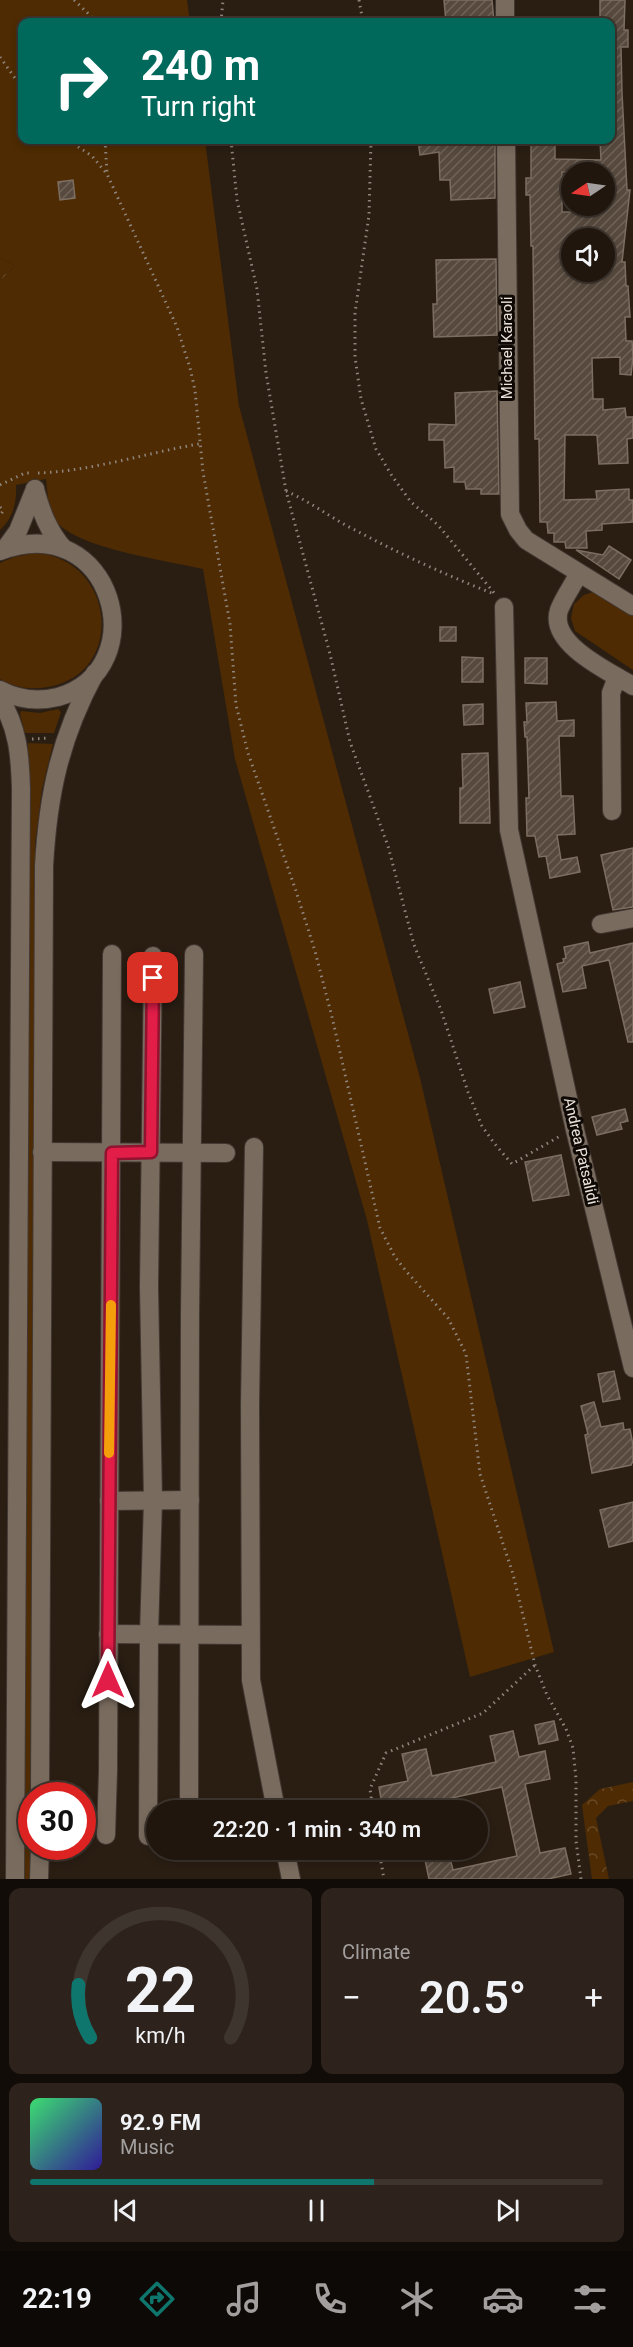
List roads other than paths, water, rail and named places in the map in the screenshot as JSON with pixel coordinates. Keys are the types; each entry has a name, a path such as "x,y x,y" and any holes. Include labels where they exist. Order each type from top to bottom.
{"street":[{"path":"505,0 505,18"},
{"name":"Michael Karaoli","path":"506,144 508,504 518,530 534,546 633,606"},
{"path":"2,550 18,531 35,489 45,520 64,549"},
{"path":"2,550 36,543 49,544 64,549 85,562 105,588 111,606 112,625 109,644 81,700 62,750 47,817 44,866 40,1782"},
{"path":"579,573 559,610 558,619 562,636 572,647 633,687"},
{"name":"Andrea Patsalidi","path":"500,601 509,830 575,1130 630,1340 633,1368"},
{"path":"0,690 22,699 53,698 77,690 95,673"},
{"path":"612,811 611,693 617,677"},
{"path":"0,699 12,722 20,749 21,788 15,1879"},
{"path":"601,924 633,918"},
{"path":"106,1835 112,954"},
{"path":"189,1800 190,1315 194,954"},
{"path":"148,1800 149,1635 153,1500 149,1287 153,956"},
{"path":"254,1147 250,1405 250,1635 253,1700 274,1800"},
{"path":"42,1152 226,1153"},
{"path":"109,1501 190,1500"},
{"path":"108,1634 250,1635"},
{"path":"39,1879 40,1860"},
{"path":"287,1860 291,1879"}]}
